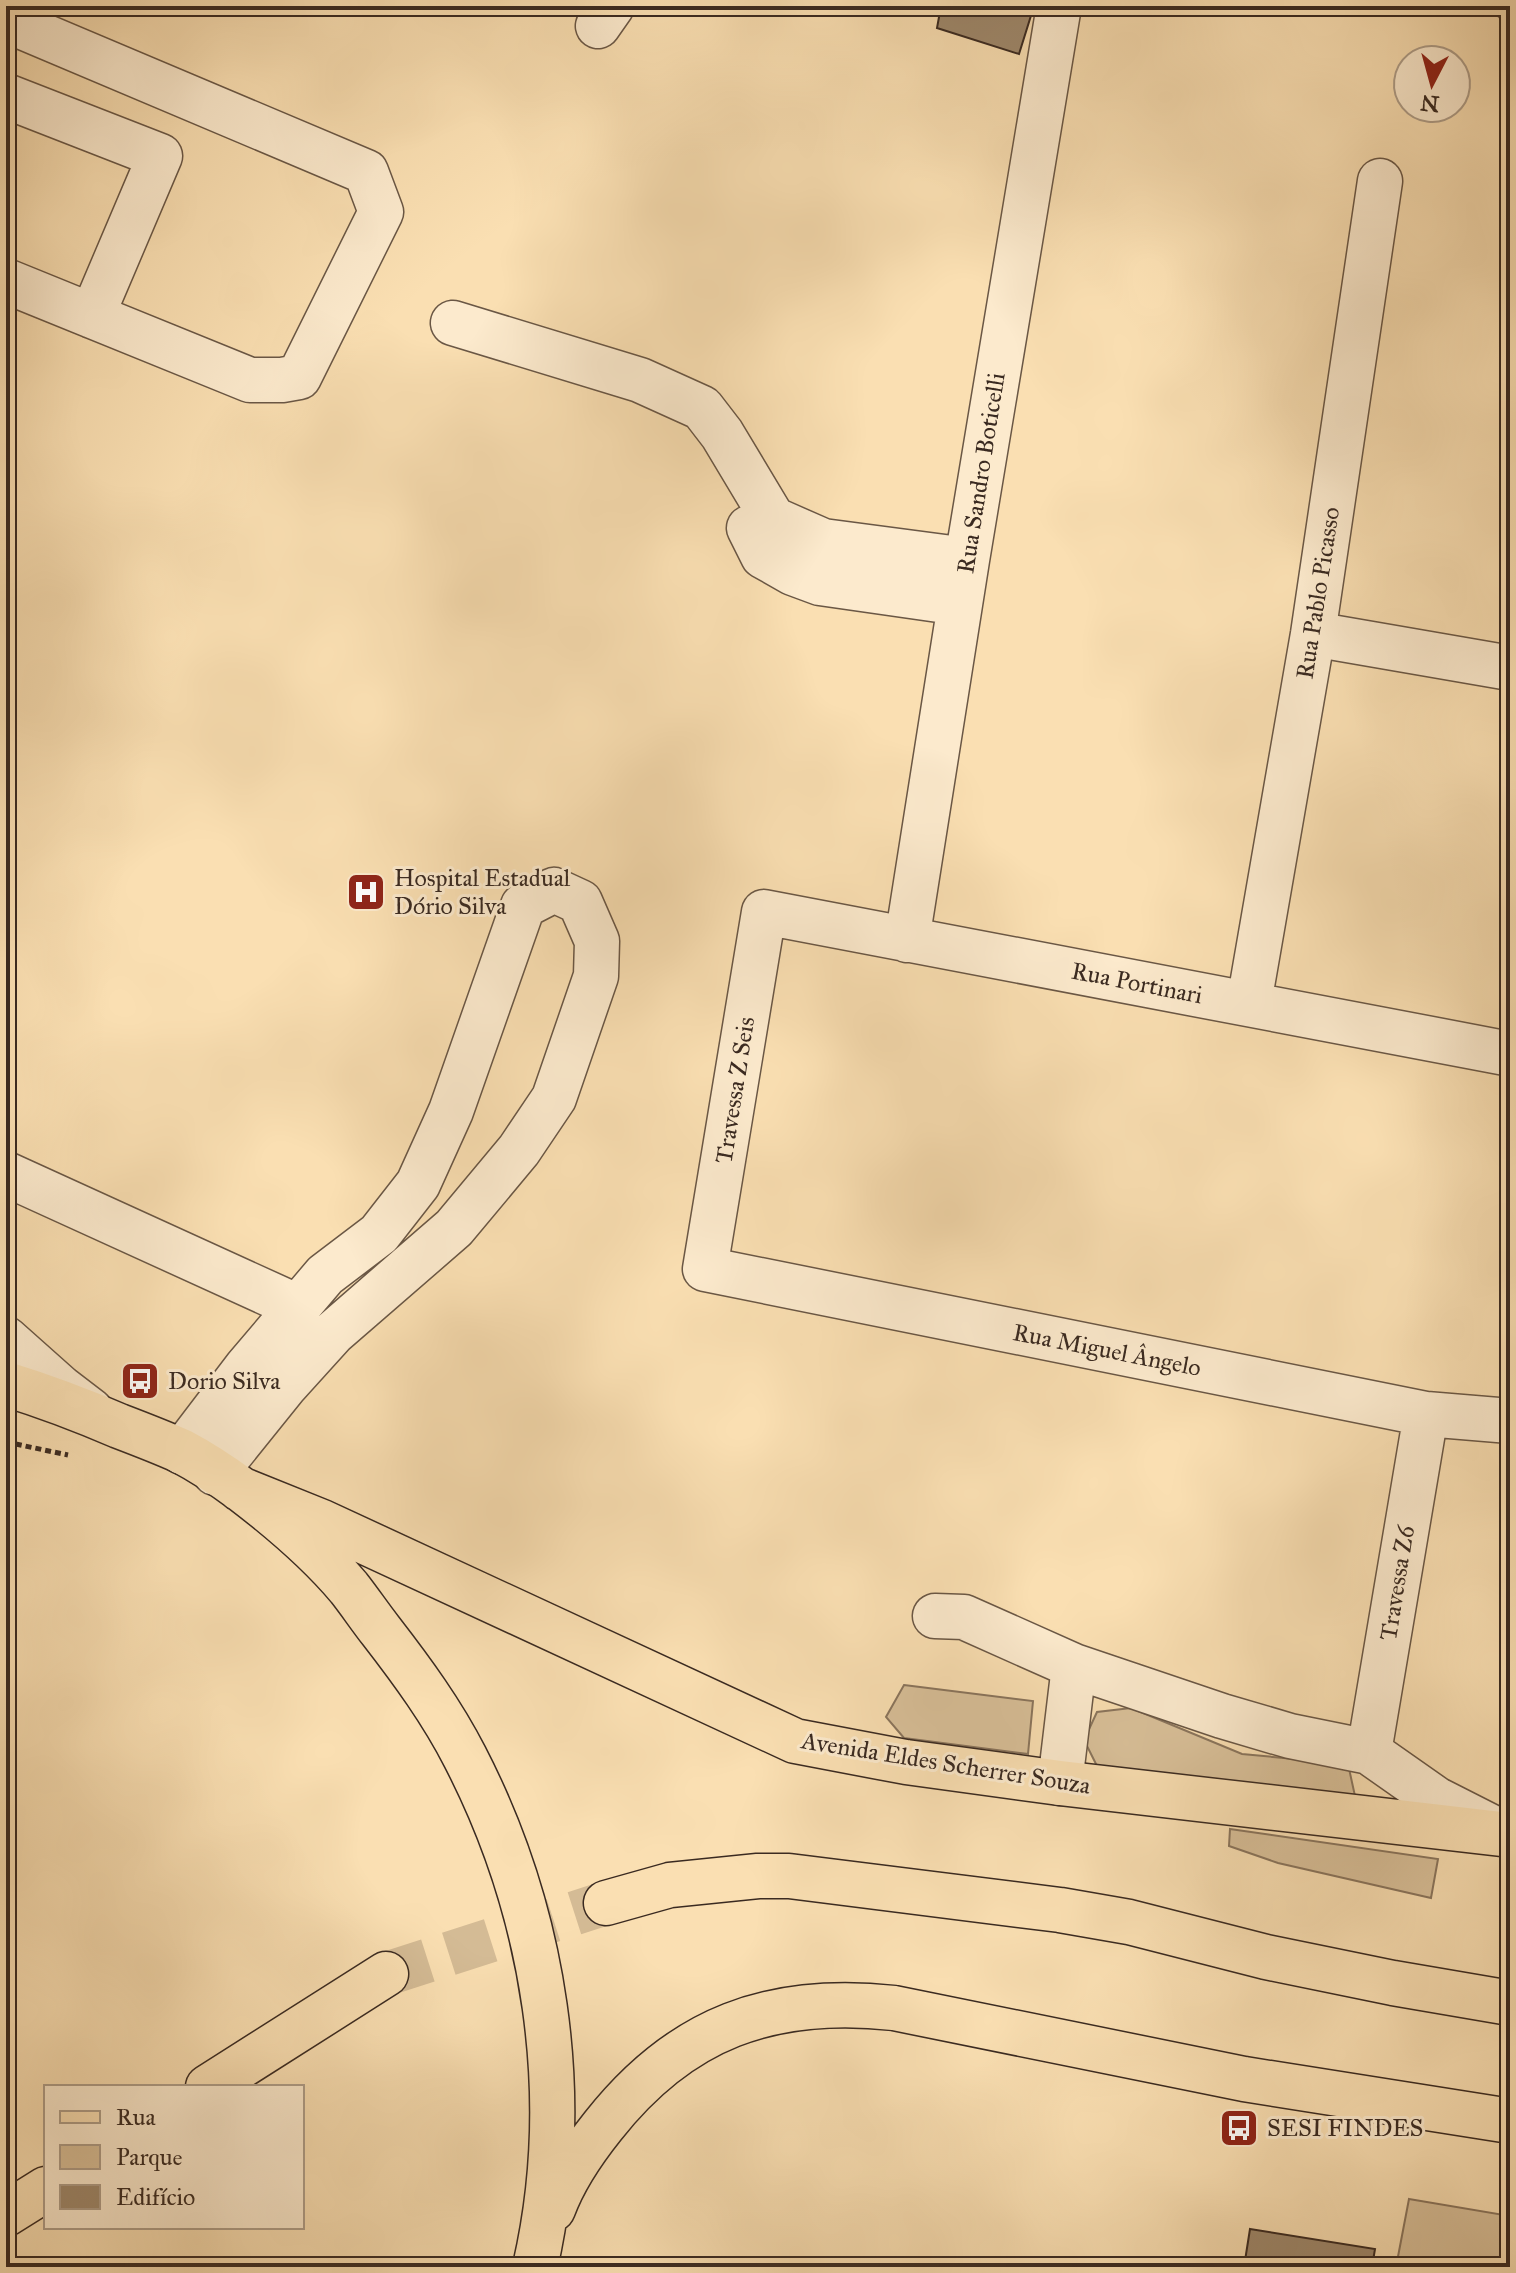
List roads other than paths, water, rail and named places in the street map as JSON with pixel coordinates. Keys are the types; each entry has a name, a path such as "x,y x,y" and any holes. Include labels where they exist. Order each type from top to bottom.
{"main road":[{"name":"Avenida Eldes Scherrer Souza","path":"6,1384 99,1417 795,1741 906,1762 1060,1783 1510,1835"},
{"path":"213,1471 313,1550 349,1587 438,1710 487,1801 506,1849 535,1947 550,2049 551,2151 536,2260"},
{"path":"606,1903 670,1885 789,1876 1060,1910 1129,1922 1266,1957 1510,2003"},
{"path":"211,2085 386,1974"},
{"path":"536,2260 558,2197 582,2154 611,2116 644,2082 686,2048 725,2026 767,2013 805,2007 848,2005 894,2008 1244,2079 1510,2121"},
{"path":"6,2214 44,2190"}],"street":[{"name":"Rua Sandro Boticelli","path":"907,940 1059,6"},
{"path":"6,20 366,172 381,212 299,377 250,380 6,281"},
{"path":"6,96 160,156 92,316"},
{"name":"Rua Pablo Picasso","path":"1249,1003 1313,634 1380,181"},
{"path":"453,323 640,380 702,408 722,434 773,519 823,541 967,560"},
{"path":"749,528 763,556 793,573 820,583 960,603"},
{"path":"1313,634 1510,668"},
{"path":"554,890 580,902 597,941 596,976 554,1098 519,1150 454,1228 333,1333 213,1471 246,1368 325,1275 379,1234 418,1184 451,1111 523,906 554,890"},
{"name":"Rua Portinari","path":"764,912 1510,1054"},
{"name":"Travessa Z Seis","path":"705,1269 764,912"},
{"path":"6,1174 298,1307"},
{"name":"Rua Miguel Ângelo","path":"705,1269 1426,1414 1510,1421"},
{"path":"6,1339 99,1417"},
{"name":"Travessa Z6","path":"1369,1752 1426,1414"},
{"path":"935,1616 964,1617 1074,1666 1222,1716 1290,1736 1369,1752 1436,1799 1510,1835"},
{"path":"1060,1783 1074,1666"}],"waterway":[{"path":"1495,6 1510,21"}],"tunnel":[{"path":"386,1974 606,1903"}],"place":[{"name":"Hospital Estadual Dório Silva","path":"366,892"},
{"name":"Dorio Silva","path":"140,1381"},
{"name":"SESI FINDES","path":"1239,2128"}]}
